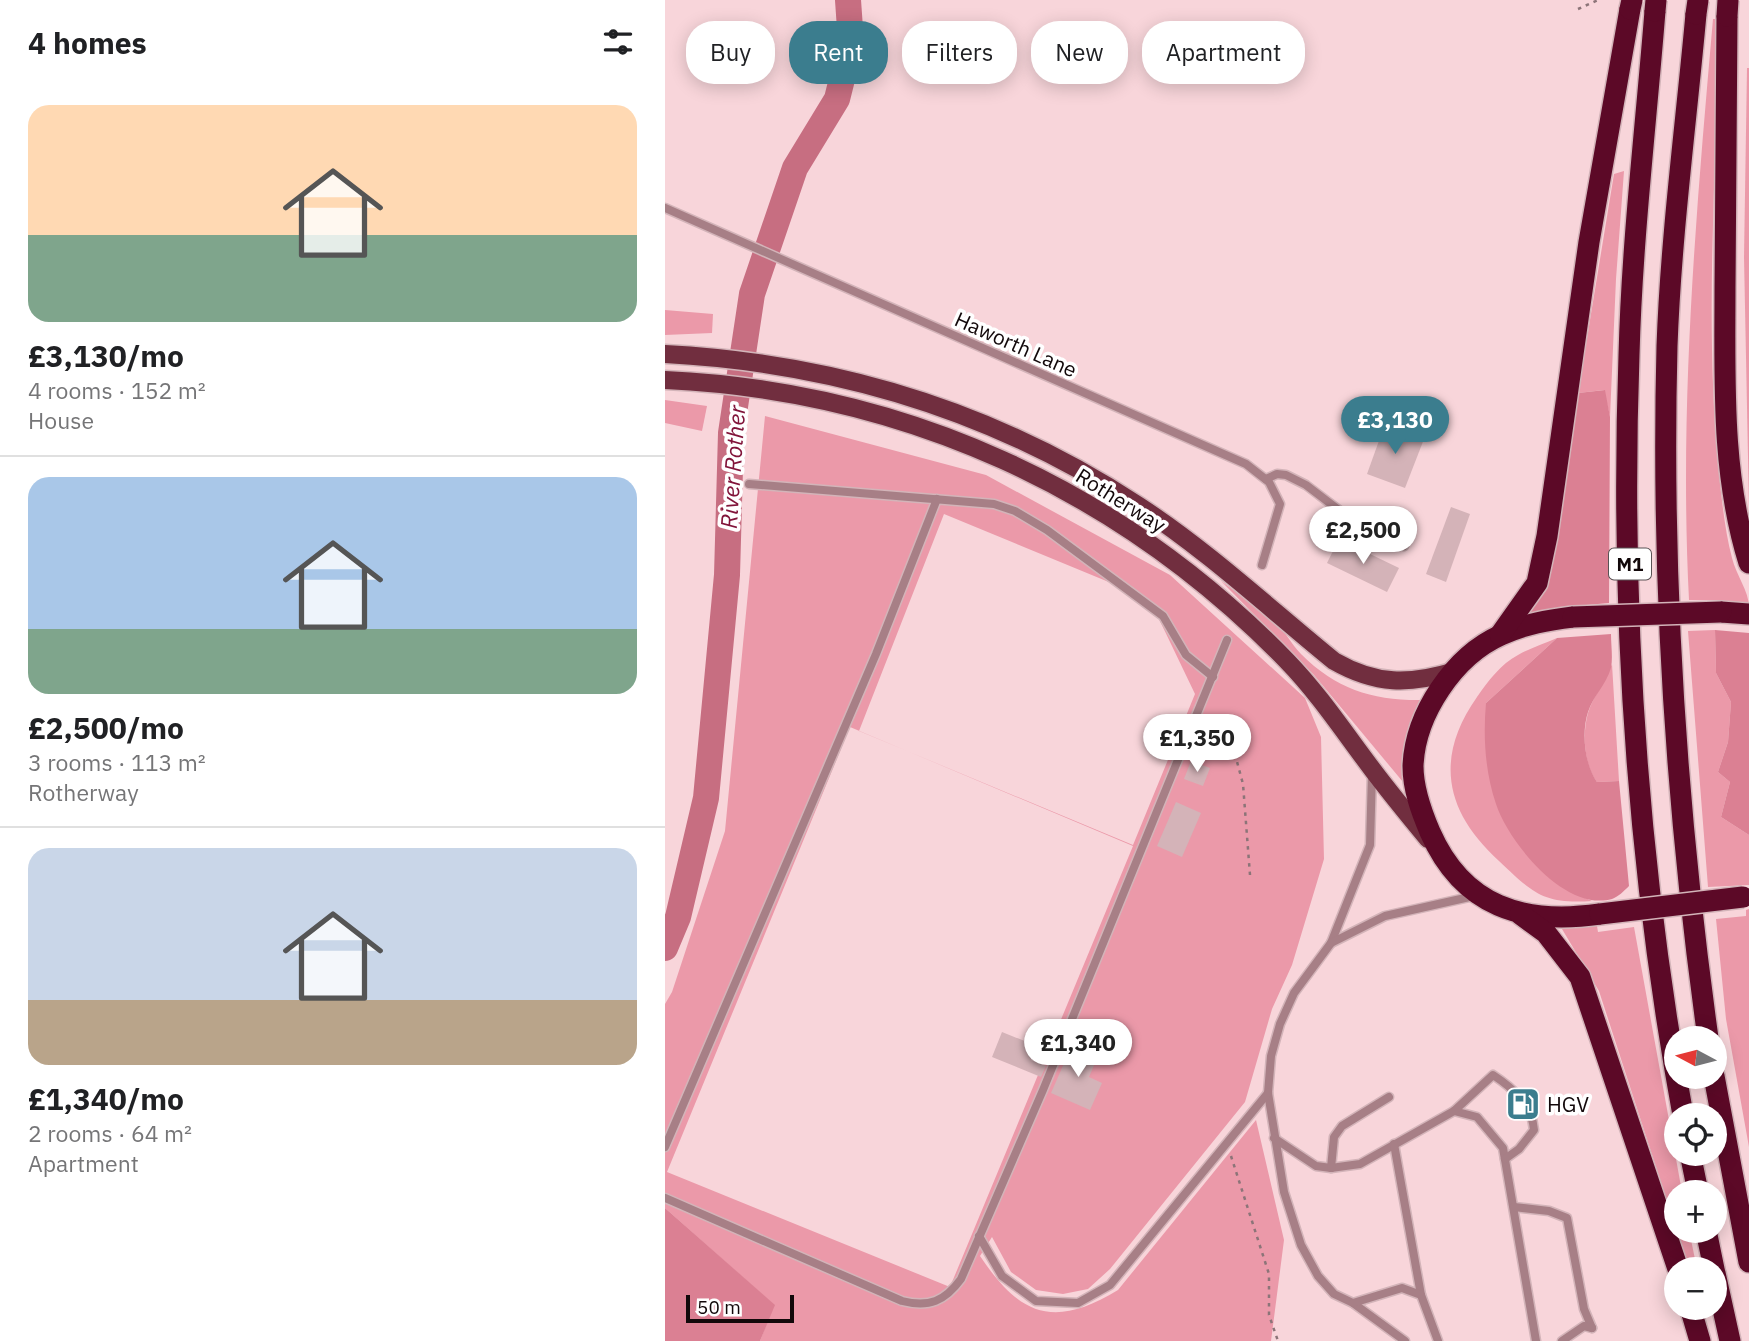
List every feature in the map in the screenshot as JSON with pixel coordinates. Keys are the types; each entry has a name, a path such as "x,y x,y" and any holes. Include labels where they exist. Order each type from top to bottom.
{"highway":[{"path":"1631,5 1589,242 1547,536 1537,583 1500,635 1455,671 1423,720 1413,766 1417,800 1438,851 1452,873 1477,895 1518,912 1546,933 1580,977 1674,1257"},
{"name":"M1","path":"1655,5 1629,354 1633,694 1644,846 1661,995 1681,1103"},
{"name":"M1","path":"1697,7 1677,204 1667,345 1667,601 1675,733 1707,1026"},
{"path":"1728,8 1725,394 1732,484 1749,562"},
{"path":"1500,635 1537,621 1573,617 1721,612 1749,614"},
{"path":"1518,912 1573,917 1746,896"},
{"path":"1716,1089 1749,1262"},
{"path":"1694,1320 1700,1341"},
{"path":"1726,1320 1730,1341"}],"main road":[{"name":"Rotherway","path":"665,354 770,363 893,391 973,418 1037,447 1142,508 1334,661 1348,669 1374,680 1393,681 1429,678 1455,671"},
{"name":"Rotherway","path":"665,380 765,388 866,409 956,438 1030,472 1113,518 1241,615 1288,662 1330,711 1372,769 1438,851"}],"lane":[{"name":"Haworth Lane","path":"665,208 1245,464 1266,479"},
{"path":"1262,565 1280,504 1266,479 1276,474 1286,475 1306,485 1348,517 1404,546"},
{"path":"749,484 995,504 1016,511 1048,530 1163,616 1186,655 1213,677"},
{"path":"665,1147 876,654 937,499"},
{"path":"665,1198 918,1305 937,1302 950,1294 961,1279 1227,640"},
{"path":"1372,769 1370,845 1331,943 1294,993 1280,1024 1271,1056 1268,1093 1284,1192 1301,1245 1318,1276 1334,1294 1353,1303 1405,1341"},
{"path":"1331,943 1385,916 1477,895"},
{"path":"1274,1138 1316,1166 1331,1168 1360,1164 1454,1111 1493,1075 1515,1089 1533,1120 1534,1130 1519,1149 1505,1159"},
{"path":"979,1236 1002,1276 1036,1301 1078,1303 1110,1285 1268,1093"},
{"path":"1331,1168 1334,1137 1342,1126 1389,1097"},
{"path":"1454,1111 1478,1117 1503,1148 1536,1341"},
{"path":"1394,1144 1421,1295 1438,1341"},
{"path":"1514,1207 1549,1212 1567,1218 1584,1309 1592,1328 1584,1326 1562,1341"},
{"path":"1353,1303 1402,1288 1421,1295"}],"path":[{"path":"1578,9 1598,0"},
{"path":"1197,716 1237,758 1243,784 1250,875"},
{"path":"1227,1142 1269,1273 1269,1315 1278,1341"}],"shaded area":[{"path":"1713,19 1720,19 1712,247 1715,418 1727,538 1749,607 1724,607 1723,600 1689,600 1686,455 1691,309"},
{"path":"1749,68 1749,507 1744,257"},
{"path":"1624,171 1610,417 1604,390 1578,393 1614,174"},
{"path":"665,310 713,314 712,333 665,335"},
{"path":"1605,390 1610,417 1609,603 1575,606 1575,612 1525,618 1578,393"},
{"path":"665,400 707,406 702,431 665,423"},
{"path":"765,416 986,475 1170,575 1305,698 1321,737 1324,859 1292,965 1272,1009 1245,1102 1110,1269 1088,1289 1063,1294 1036,1290 1011,1272 992,1237 980,1256 1009,1292 1040,1310 1075,1310 1095,1302 1118,1290 1256,1120 1284,1240 1271,1341 760,1341 774,1305 665,1208 665,1004 672,992 725,831","holes":["944,514 1116,585 1159,619 1195,694 1133,845 908,751 1133,846 950,1287 667,1172 850,727 859,731"]},
{"path":"1221,581 1274,620 1301,654 1328,677 1357,691 1373,695 1424,700 1408,788 1314,675"},
{"path":"1715,630 1716,673 1731,702 1728,742 1718,772 1730,782 1721,817 1749,835 1749,885 1708,887 1688,631"},
{"path":"1715,630 1749,633 1749,835 1721,817 1730,782 1718,772 1728,742 1731,702 1716,673"},
{"path":"1611,634 1611,668 1588,712 1585,739 1587,758 1597,782 1619,781 1629,886 1612,899 1594,900 1576,895 1558,885 1526,855 1513,837 1492,792 1487,767 1485,716 1486,703 1557,638"},
{"path":"1557,638 1486,703 1576,894 1592,901 1562,901 1550,898 1521,882 1481,842 1467,823 1457,804 1452,784 1451,763 1455,741 1463,720 1481,691 1506,663 1527,650"},
{"path":"1612,664 1619,781 1597,782 1587,758 1586,721 1590,707"},
{"path":"1749,909 1749,1147 1726,1019 1716,919 1746,916 1746,910"},
{"path":"1597,926 1598,932 1634,927 1666,1103 1664,1166 1677,1166 1680,1180 1664,1180 1664,1192 1599,991 1562,929"},
{"path":"665,1208 775,1305 760,1341 665,1341"},
{"path":"1681,1243 1692,1243 1695,1257 1685,1257"}],"building":[{"path":"1385,424 1424,439 1405,488 1367,474"},
{"path":"1451,507 1470,514 1446,582 1426,574"},
{"path":"1339,539 1399,568 1387,592 1327,563"},
{"path":"1191,761 1210,768 1203,786 1184,779"},
{"path":"1176,802 1201,813 1182,857 1157,846"},
{"path":"1002,1032 1037,1046 1031,1060 1046,1066 1041,1077 992,1057"},
{"path":"1072,1045 1098,1056 1089,1077 1102,1083 1090,1110 1051,1093"}],"waterway":[{"name":"River Rother","path":"665,948 678,917 706,798 727,575 731,433 752,294 795,168 837,99 851,43 848,0"}],"place":[{"name":"HGV","path":"1523,1104"}]}
